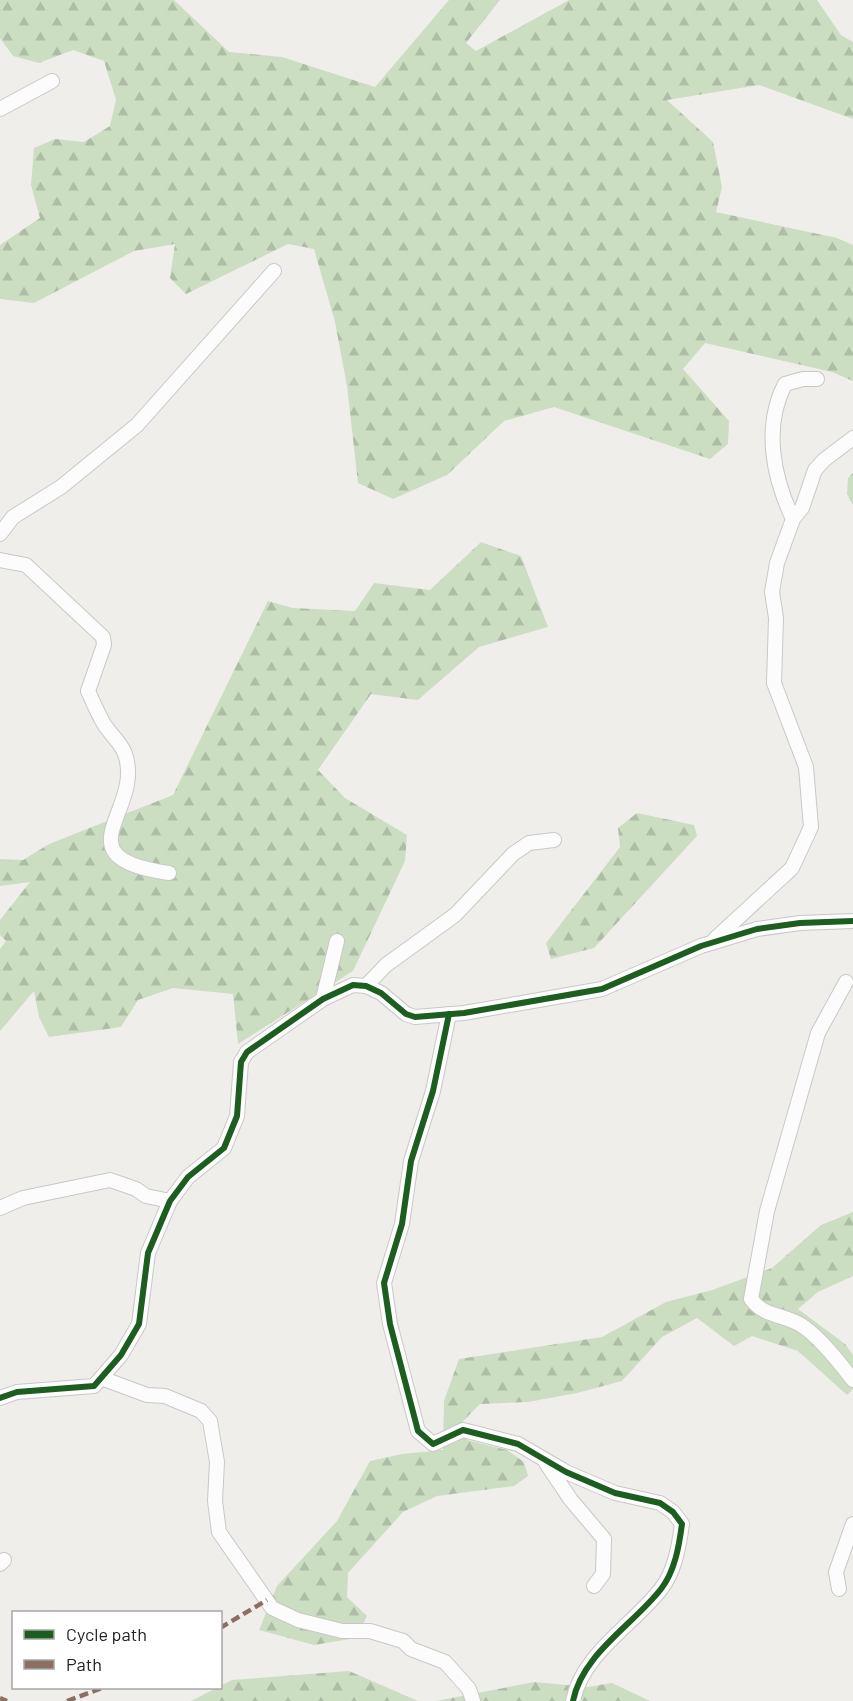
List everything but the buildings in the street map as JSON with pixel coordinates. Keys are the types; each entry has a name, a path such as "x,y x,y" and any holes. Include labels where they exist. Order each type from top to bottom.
{"street":[{"path":"0,109 51,81"},
{"path":"0,534 13,517 61,487 137,425 274,271"},
{"path":"793,519 778,488 772,429 776,408 785,384 803,379 818,379"},
{"path":"711,943 792,868 811,827 806,767 774,683 776,618 772,592 777,563 793,519 802,508 815,470 824,460 853,438"},
{"path":"0,560 26,565 103,637 104,645 88,691 103,722 125,754 127,778 111,832 114,851 122,861 142,869 169,873"},
{"path":"366,986 387,965 455,915 513,854 529,843 554,840"},
{"path":"0,1398 16,1392 94,1386 121,1354 139,1324 148,1253 170,1202 188,1176 224,1148 237,1116 241,1062 247,1052 323,999 353,985 366,986 415,1017 553,999 602,989 711,943 757,929 800,923 853,921"},
{"path":"323,999 337,941"},
{"path":"851,979 818,1033 767,1211 752,1299 758,1309 801,1325 837,1359 853,1380"},
{"path":"449,1014 433,1091 411,1161 402,1224 384,1283 390,1324 418,1431 433,1444 463,1430 483,1433 519,1444 566,1472 615,1493 660,1503 673,1512 682,1524 679,1553 662,1588 588,1666 576,1684 573,1701"},
{"path":"0,1208 23,1198 110,1180 136,1189 146,1196 170,1202"},
{"path":"101,1378 147,1395 165,1396 201,1411 210,1421 217,1462 215,1501 219,1532 272,1608 298,1620 342,1631 370,1631 403,1641 411,1649 445,1662 469,1689 473,1701"},
{"path":"543,1458 571,1500 604,1539 603,1574 594,1586"},
{"path":"838,1589 836,1572 853,1524"}],"green space":[{"path":"0,0 174,0 229,52 282,57 375,87 449,0 500,0 466,43 476,51 569,0 817,0 841,35 853,42 853,119 759,85 667,100 713,142 722,187 716,212 837,238 853,245 853,381 832,372 705,343 683,369 729,421 728,444 710,459 554,407 504,421 447,475 393,499 358,483 347,386 335,322 314,249 288,244 186,294 170,278 175,244 134,251 34,303 0,299 0,245 40,218 31,185 34,148 55,139 84,142 110,126 116,100 104,61 73,50 39,63 13,56 0,38"},
{"path":"853,473 853,504 847,494 848,478"},
{"path":"481,542 521,556 548,627 479,647 418,700 371,694 318,770 345,798 407,835 405,861 353,971 238,1044 233,994 173,988 138,1000 121,1027 49,1037 39,1017 34,991 0,1031 0,949 6,941 0,935 0,920 30,882 0,886 0,859 23,860 49,844 173,795 268,601 293,608 355,611 374,583 430,590"},
{"path":"637,813 694,825 697,836 594,948 551,959 546,943 620,847 618,828"},
{"path":"853,1212 853,1276 818,1292 798,1309 845,1344 853,1355 853,1389 847,1395 798,1351 752,1336 734,1346 697,1318 662,1337 622,1381 577,1393 528,1402 480,1404 463,1421 467,1440 507,1450 524,1462 528,1476 514,1486 437,1496 403,1512 348,1573 347,1597 367,1616 356,1638 314,1645 259,1630 277,1586 337,1521 370,1461 402,1454 443,1450 444,1401 459,1359 602,1337 666,1302 712,1290 772,1268 821,1225"},
{"path":"349,1671 418,1701 191,1701 214,1689 222,1689 222,1685 232,1680"},
{"path":"534,1682 587,1687 612,1683 650,1701 436,1701"}],"marked path":[{"path":"222,1627 267,1600"},
{"path":"67,1701 99,1689"},
{"path":"0,1698 7,1701"}],"cycle path":[{"path":"0,1398 17,1392 94,1386 121,1355 139,1324 148,1253 170,1201 188,1177 224,1148 237,1116 241,1062 247,1052 323,999 353,985 366,986 381,993 406,1014 415,1017 464,1013 602,989 701,946 757,929 800,923 853,921"},
{"path":"449,1014 433,1091 411,1161 402,1224 384,1283 390,1324 418,1431 433,1444 463,1430 518,1444 566,1472 615,1493 660,1503 673,1512 682,1524 676,1558 666,1582 650,1602 597,1654 578,1684 573,1701"}]}
